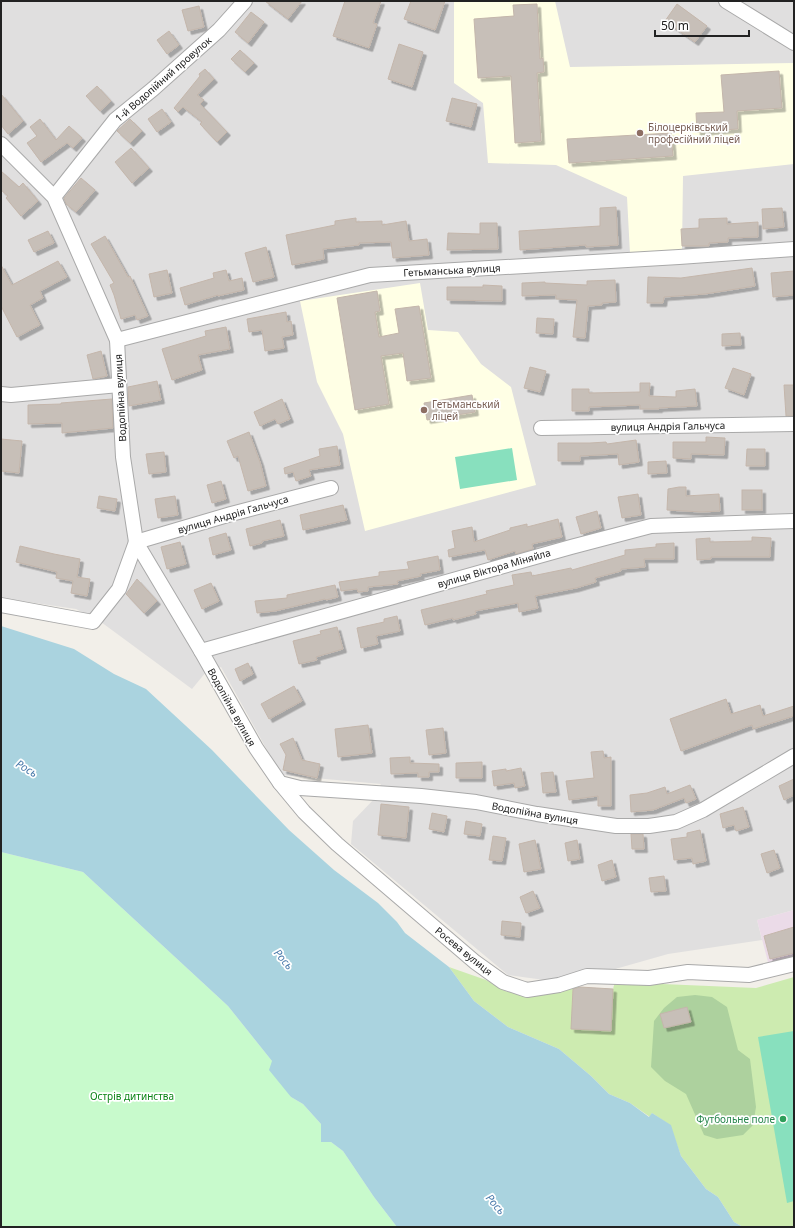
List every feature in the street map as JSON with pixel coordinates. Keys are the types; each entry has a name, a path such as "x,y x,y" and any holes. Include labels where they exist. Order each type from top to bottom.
{"street":[{"name":"1-й Водопійний провулок","path":"54,197 115,120 153,89 219,30 245,1"},
{"path":"726,1 794,43"},
{"name":"Водопійна вулиця","path":"1,144 54,197 117,340 123,457 136,542 201,651 256,748 280,783 300,788 434,797 476,802 537,814 616,826 649,826 676,822 702,810 794,756"},
{"name":"Гетьманська вулиця","path":"117,340 370,275 671,258 794,249"},
{"path":"1,394 11,395 119,385"},
{"name":"вулиця Андрія Гальчуса","path":"541,428 794,424"},
{"name":"вулиця Андрія Гальчуса","path":"136,542 231,514 331,488"},
{"name":"вулиця Віктора Міняйла","path":"201,651 651,526 794,521"},
{"path":"1,604 93,622 119,589 136,542"},
{"name":"Росева вулиця","path":"280,783 304,812 336,844 475,962 503,982 527,990 559,984 587,976 649,978 688,972 749,974 794,964"}],"shaded area":[{"path":"1,1 794,1 794,910 757,920 762,940 668,954 566,983 508,975 351,844 353,821 375,798 381,784 281,775 221,667 206,672 192,689 101,622 76,609 1,598"},
{"name":"Білоцерківський професійний ліцей","path":"454,1 555,1 570,67 794,63 794,164 683,176 682,250 630,254 627,197 556,165 488,163 483,103 454,83"},
{"name":"Гетьманський ліцей","path":"420,283 428,330 458,332 481,364 511,387 536,485 365,531 343,434 317,382 300,301"},
{"path":"794,910 794,960 769,966 757,920"}],"green space":[{"path":"512,448 517,480 460,489 455,457"},
{"name":"Острів дитинства","path":"1,852 83,872 228,1006 272,1061 291,1097 303,1104 321,1124 321,1141 331,1142 343,1151 374,1197 397,1227 1,1227"},
{"path":"449,967 486,980 505,991 530,997 573,987 613,989 615,982 756,988 794,977 794,1227 743,1227 734,1222 718,1197 706,1189 681,1156 670,1125 652,1113 650,1117 630,1103 609,1094 591,1076 559,1049 508,1027 474,1001"},
{"path":"695,995 712,997 727,1007 738,1050 750,1059 756,1107 753,1125 743,1135 717,1139 704,1135 686,1094 665,1081 651,1067 654,1021 664,1008 677,997"},
{"name":"Футбольне поле","path":"794,1031 794,1201 787,1203 758,1037"}],"water":[{"name":"Рось","path":"1,626 74,649 114,674 146,689 212,750 289,830 334,870 378,903 397,922 405,933 449,967 474,1001 508,1027 559,1049 591,1076 609,1094 630,1103 649,1117 652,1113 671,1125 681,1156 706,1189 718,1197 734,1222 743,1227 397,1227 374,1197 343,1151 331,1142 321,1142 321,1124 303,1104 291,1097 269,1070 272,1061 228,1006 83,872 1,852"}],"building":[{"path":"265,1 302,1 288,19"},
{"path":"345,1 381,1 373,23 377,24 369,48 333,36"},
{"path":"411,1 445,1 435,30 404,19"},
{"path":"537,4 540,59 543,58 544,72 537,73 541,141 515,143 511,76 478,78 474,19 514,16 513,5"},
{"path":"677,4 707,26 695,42 665,21"},
{"path":"199,6 204,27 188,31 182,10"},
{"path":"251,12 264,22 248,43 235,32"},
{"path":"169,31 179,45 167,54 157,40"},
{"path":"399,44 423,52 412,87 388,79"},
{"path":"240,50 254,63 245,72 231,59"},
{"path":"205,69 214,79 197,95 204,100 200,104 227,132 217,142 200,124 202,122 183,107 178,112 174,108 200,76 199,74"},
{"path":"779,71 782,108 737,111 738,129 697,132 696,113 724,112 721,75"},
{"path":"97,86 111,101 100,111 86,96"},
{"path":"1,94 23,121 8,134 1,125"},
{"path":"452,98 477,104 471,127 446,121"},
{"path":"162,109 171,122 157,132 148,119"},
{"path":"40,119 56,140 69,126 82,138 73,148 67,143 41,162 27,143 37,136 30,127"},
{"path":"130,119 142,131 130,143 117,131"},
{"path":"671,133 673,156 569,163 567,139"},
{"path":"131,148 149,168 132,183 115,162"},
{"path":"1,171 19,187 23,183 38,201 21,216 6,198 8,196 1,190"},
{"path":"81,178 95,190 76,212 66,204 64,198"},
{"path":"616,207 618,245 586,247 586,245 520,250 519,231 600,226 600,208"},
{"path":"782,208 784,227 763,229 762,209"},
{"path":"356,218 356,222 382,221 382,225 406,221 409,241 427,239 429,255 393,258 391,242 359,243 359,245 323,249 324,259 292,265 286,235 335,225 335,221"},
{"path":"727,218 727,224 758,222 758,237 728,238 728,242 709,243 709,246 682,246 681,229 699,228 699,219"},
{"path":"480,223 497,223 498,249 447,250 448,233 480,234"},
{"path":"48,231 54,243 34,252 28,240"},
{"path":"105,236 128,277 130,276 148,316 137,320 135,315 121,319 110,285 114,283 91,244"},
{"path":"266,247 274,277 253,282 245,253"},
{"path":"58,261 67,277 40,291 43,298 30,305 40,325 17,337 1,306 1,265 12,285"},
{"path":"752,268 755,286 705,294 664,297 663,303 647,303 648,277 681,278"},
{"path":"167,270 172,293 154,297 149,274"},
{"path":"226,270 229,281 242,278 244,290 218,295 185,305 180,288 214,278 213,273"},
{"path":"794,271 794,295 773,297 771,273"},
{"path":"615,280 616,302 588,306 585,338 573,337 577,300 556,299 556,295 522,296 522,283 545,282 587,285 587,281"},
{"path":"483,285 502,286 502,301 447,300 447,287 483,287"},
{"path":"377,291 380,311 375,312 379,337 399,333 395,309 419,306 431,378 407,381 403,353 381,356 389,404 355,410 337,298"},
{"path":"286,312 287,322 291,321 293,335 282,337 284,348 265,351 262,330 249,332 247,319"},
{"path":"537,318 554,319 553,334 536,333"},
{"path":"226,327 230,349 198,355 202,370 172,380 162,349 206,336 205,331"},
{"path":"740,333 741,345 722,346 722,334"},
{"path":"101,351 107,376 93,379 87,355"},
{"path":"530,367 546,371 540,392 524,388"},
{"path":"733,368 751,374 744,395 725,388"},
{"path":"157,381 161,400 129,406 128,387"},
{"path":"640,383 650,383 649,396 676,397 676,391 695,389 697,406 659,409 640,409 640,405 589,407 589,411 572,411 572,389 589,389 589,393 640,392"},
{"path":"784,385 794,385 794,416 786,416"},
{"path":"472,395 475,412 427,420 424,403"},
{"path":"112,399 113,428 62,433 62,423 28,424 28,405 61,404"},
{"path":"282,399 290,419 278,424 275,419 260,426 254,412"},
{"path":"249,432 260,462 266,486 248,491 238,456 234,458 227,441"},
{"path":"706,437 725,438 724,455 691,454 691,459 673,458 673,442 706,442"},
{"path":"1,439 22,441 19,473 1,471"},
{"path":"636,440 639,462 619,465 618,454 580,456 580,461 558,461 558,443 606,442 607,444"},
{"path":"337,446 340,465 309,470 311,476 296,481 293,472 285,474 284,468 320,456 319,449"},
{"path":"747,449 765,449 765,466 746,466"},
{"path":"164,452 166,472 149,474 146,454"},
{"path":"666,461 667,473 648,474 648,462"},
{"path":"221,481 226,499 212,503 207,485"},
{"path":"686,487 686,496 719,494 720,511 702,512 667,510 668,489"},
{"path":"742,490 762,490 762,510 742,510"},
{"path":"638,494 641,515 622,518 618,497"},
{"path":"99,496 117,499 115,511 97,508"},
{"path":"175,496 178,515 158,518 155,499"},
{"path":"343,505 347,520 303,530 300,515"},
{"path":"597,511 601,528 581,534 576,517"},
{"path":"558,519 562,537 532,544 533,549 516,554 515,551 488,560 485,550 449,557 448,550 455,548 452,531 472,527 474,542 510,530 510,528 527,524 527,527"},
{"path":"280,520 284,536 262,541 262,543 250,546 246,529"},
{"path":"226,533 231,550 213,555 209,538"},
{"path":"752,537 771,538 770,557 711,557 711,559 697,560 696,539 710,538 710,542 752,541"},
{"path":"180,542 186,564 167,569 161,547"},
{"path":"674,543 674,559 644,559 645,567 621,569 621,571 595,578 596,582 576,588 535,596 538,608 519,612 518,603 475,611 476,614 425,625 421,610 487,594 486,591 514,585 512,575 531,572 532,576 571,568 572,570 625,555 625,550 656,547 656,544"},
{"path":"20,546 80,559 77,577 90,579 87,596 71,593 73,581 56,578 57,572 16,562"},
{"path":"438,556 440,570 397,581 398,584 368,587 368,591 358,592 357,589 341,591 339,582 379,576 379,572 409,569 407,562"},
{"path":"137,579 157,601 144,613 126,594"},
{"path":"211,583 219,601 202,609 194,590"},
{"path":"335,585 338,597 275,611 257,613 255,601 287,598 287,595"},
{"path":"397,616 400,631 376,636 378,644 361,648 357,628 384,622 384,619"},
{"path":"337,627 343,649 316,657 317,660 299,664 293,641 321,634 320,631"},
{"path":"248,663 253,674 240,681 235,669"},
{"path":"294,686 302,701 269,719 261,704"},
{"path":"726,699 731,714 760,705 763,716 794,706 794,716 753,729 752,725 681,751 670,719"},
{"path":"368,725 372,753 338,757 335,729"},
{"path":"443,728 446,753 429,755 426,730"},
{"path":"293,738 302,760 320,764 317,778 283,770 286,755 280,744"},
{"path":"603,751 604,758 611,757 611,806 598,806 598,796 569,800 566,781 594,778 591,752"},
{"path":"410,757 410,763 439,764 439,772 429,772 429,777 418,777 418,773 391,774 390,758"},
{"path":"482,762 482,778 456,778 456,763"},
{"path":"521,768 525,786 515,788 514,783 494,786 492,771 506,769 506,771"},
{"path":"553,772 556,792 543,793 541,773"},
{"path":"794,779 794,795 784,800 779,786"},
{"path":"690,785 696,799 686,803 684,798 653,810 631,812 630,795 647,793 665,787 667,794"},
{"path":"381,804 409,807 406,838 378,835"},
{"path":"743,807 749,827 736,831 734,825 723,828 720,814"},
{"path":"432,813 447,816 444,832 429,829"},
{"path":"466,821 482,824 480,836 464,834"},
{"path":"700,830 706,861 693,864 692,858 674,860 671,839 687,837 687,833"},
{"path":"631,834 643,834 644,849 632,849"},
{"path":"493,836 506,838 502,861 489,860"},
{"path":"535,840 541,869 524,872 519,844"},
{"path":"577,840 580,859 568,861 565,843"},
{"path":"774,850 780,868 767,873 761,854"},
{"path":"612,860 616,877 602,881 598,865"},
{"path":"664,876 666,891 651,892 649,878"},
{"path":"533,891 540,908 526,913 520,897"},
{"path":"502,921 521,923 520,937 501,935"},
{"path":"794,927 794,953 770,959 764,936"},
{"path":"580,987 613,989 611,1031 571,1029 573,989"},
{"path":"687,1007 691,1022 664,1028 660,1014"}],"place":[{"name":"Білоцерківський професійний ліцей","path":"640,133"},
{"name":"Гетьманський ліцей","path":"424,410"},
{"name":"Футбольне поле","path":"783,1119"}]}
